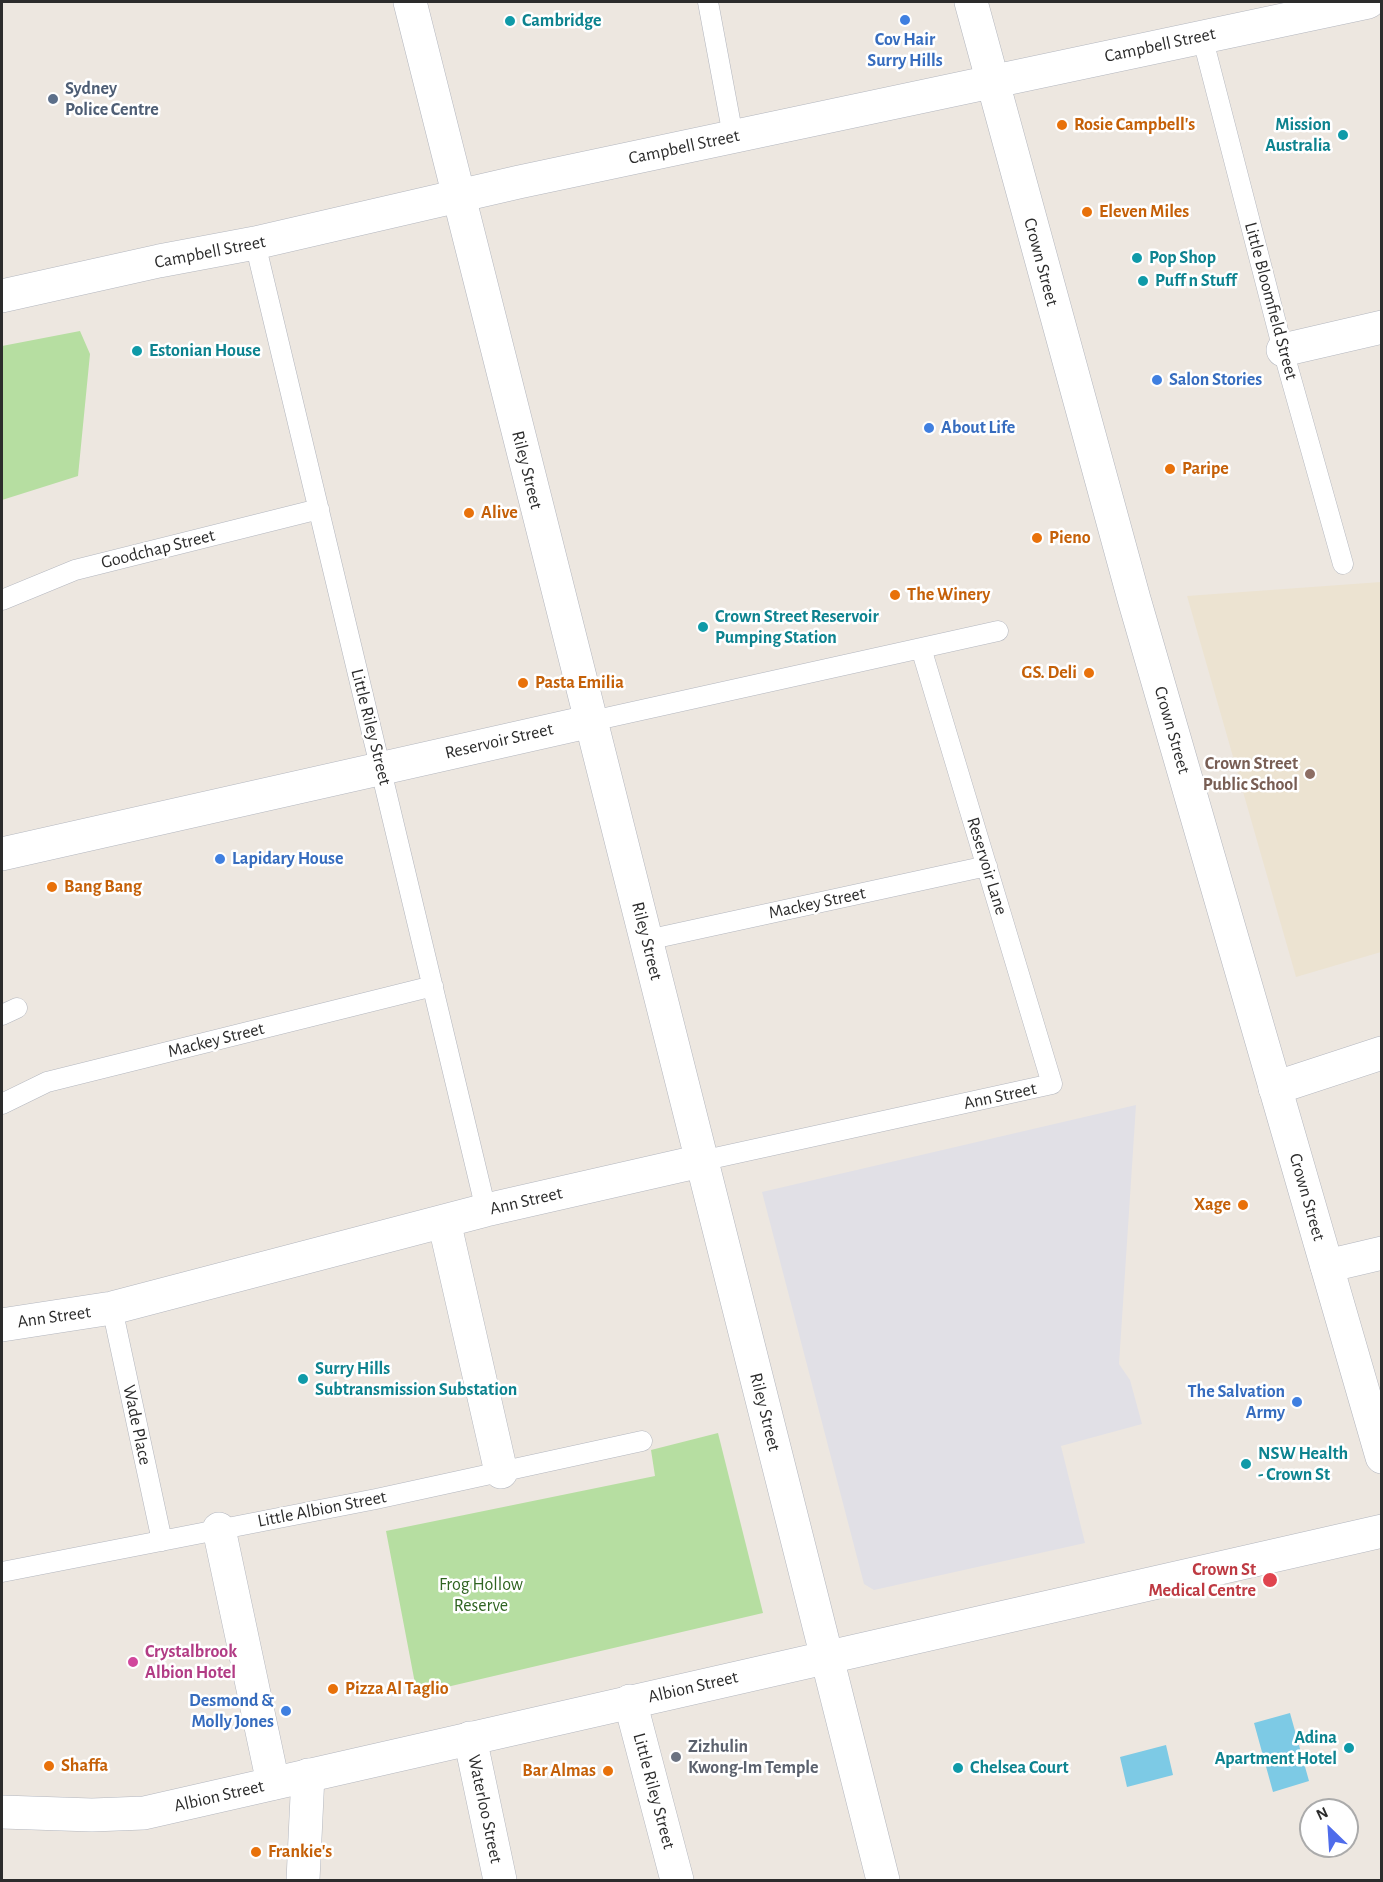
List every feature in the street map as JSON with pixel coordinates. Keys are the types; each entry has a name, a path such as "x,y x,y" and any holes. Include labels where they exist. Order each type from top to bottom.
{"street":[{"name":"Riley Street","path":"410,2 883,1881"},
{"name":"Crown Street","path":"971,2 1131,588 1382,1457"},
{"name":"Campbell Street","path":"2,296 159,261 255,243 733,136 1368,2"},
{"path":"1283,350 1382,327"},
{"name":"Reservoir Street","path":"2,854 592,721"},
{"path":"1275,1088 1382,1053"},
{"name":"Ann Street","path":"2,1325 112,1308 486,1210 701,1161"},
{"path":"444,1221 501,1473"},
{"path":"1327,1266 1382,1253"},
{"path":"219,1529 273,1783"},
{"name":"Albion Street","path":"2,1812 92,1815 144,1813 1382,1531"},
{"name":"Little Riley Street","path":"630,1701 677,1881"},
{"name":"Waterloo Street","path":"470,1738 500,1881"},
{"path":"303,1881 308,1775"}],"lane":[{"path":"708,2 733,136"},
{"path":"1380,2 1382,6"},
{"name":"Little Bloomfield Street","path":"1202,36 1283,350 1342,564"},
{"name":"Little Riley Street","path":"255,243 486,1210"},
{"name":"Goodchap Street","path":"2,600 75,570 319,509"},
{"name":"Reservoir Street","path":"592,721 998,631"},
{"name":"Reservoir Lane","path":"921,648 1052,1084"},
{"name":"Mackey Street","path":"646,940 987,866"},
{"name":"Mackey Street","path":"2,1104 47,1082 433,986"},
{"name":"Ann Street","path":"701,1161 1052,1084"},
{"name":"Wade Place","path":"112,1308 162,1541"},
{"name":"Little Albion Street","path":"2,1572 501,1473 642,1441"}],"shaded area":[{"name":"Crown Street Public School","path":"1381,582 1381,952 1296,977 1187,596"},
{"path":"1136,1105 1119,1364 1130,1380 1142,1424 1061,1446 1085,1543 874,1590 864,1584 762,1192"}],"green space":[{"path":"80,331 90,354 78,476 2,500 2,346"},
{"name":"Frog Hollow Reserve","path":"718,1433 763,1613 417,1694 386,1531 655,1476 651,1450"}],"water":[{"path":"1290,1713 1309,1781 1273,1792 1254,1723"},
{"path":"1166,1745 1173,1775 1127,1787 1120,1757"}],"place":[{"name":"Cov Hair Surry Hills","path":"905,20"},
{"name":"Cambridge","path":"510,21"},
{"name":"Sydney Police Centre","path":"53,99"},
{"name":"Rosie Campbell's","path":"1062,125"},
{"name":"Mission Australia","path":"1343,135"},
{"name":"Eleven Miles","path":"1087,212"},
{"name":"Pop Shop","path":"1137,258"},
{"name":"Puff n Stuff","path":"1143,281"},
{"name":"Estonian House","path":"137,351"},
{"name":"Salon Stories","path":"1157,380"},
{"name":"About Life","path":"929,428"},
{"name":"Paripe","path":"1170,469"},
{"name":"Alive","path":"469,513"},
{"name":"Pieno","path":"1037,538"},
{"name":"The Winery","path":"895,595"},
{"name":"Crown Street Reservoir Pumping Station","path":"703,627"},
{"name":"GS. Deli","path":"1089,673"},
{"name":"Pasta Emilia","path":"523,683"},
{"name":"Crown Street Public School","path":"1310,774"},
{"name":"Lapidary House","path":"220,859"},
{"name":"Bang Bang","path":"52,887"},
{"name":"Xage","path":"1243,1205"},
{"name":"Surry Hills Subtransmission Substation","path":"303,1379"},
{"name":"The Salvation Army","path":"1297,1402"},
{"name":"NSW Health - Crown St","path":"1246,1464"},
{"name":"Crown St Medical Centre","path":"1270,1580"},
{"name":"Crystalbrook Albion Hotel","path":"133,1662"},
{"name":"Pizza Al Taglio","path":"333,1689"},
{"name":"Desmond & Molly Jones","path":"286,1711"},
{"name":"Adina Apartment Hotel","path":"1349,1748"},
{"name":"Zizhulin Kwong-Im Temple","path":"676,1757"},
{"name":"Shaffa","path":"49,1766"},
{"name":"Chelsea Court","path":"958,1768"},
{"name":"Bar Almas","path":"608,1771"},
{"name":"Frankie's","path":"256,1852"}]}
